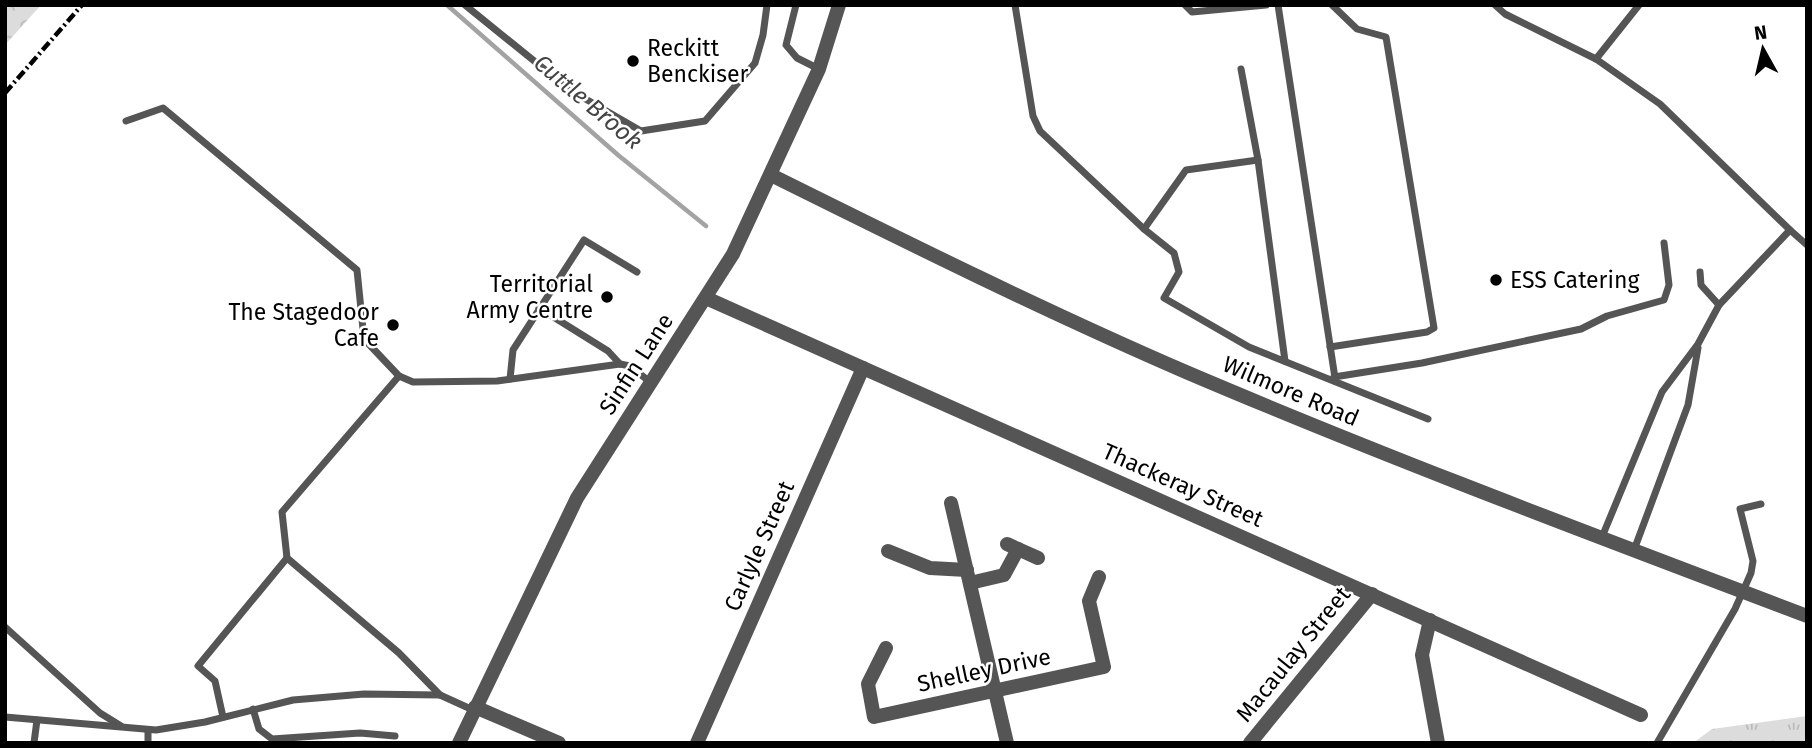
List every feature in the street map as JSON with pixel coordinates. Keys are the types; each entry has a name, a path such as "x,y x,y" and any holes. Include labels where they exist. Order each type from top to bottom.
{"street":[{"name":"Sinfin Lane","path":"459,743 576,498 733,254 819,69 839,5"},
{"name":"Wilmore Road","path":"771,175 957,267 1184,371 1437,476 1807,616"},
{"name":"Thackeray Street","path":"706,298 1640,715"},
{"name":"Carlyle Street","path":"697,743 863,368"},
{"path":"951,503 1007,743"},
{"path":"888,551 930,568 969,576 1004,575 1012,546 1038,558"},
{"name":"Shelley Drive","path":"886,648 869,684 874,717 1104,667 1089,601 1100,577"},
{"name":"Macaulay Street","path":"1250,743 1372,594"},
{"path":"1430,621 1422,655 1438,743"},
{"path":"474,708 559,743"}],"lane":[{"path":"465,5 569,90 641,131 705,121 755,63 763,35 767,5"},
{"path":"796,5 786,45 797,58 819,69"},
{"path":"1015,5 1033,116 1040,131 1144,229 1174,253 1179,272 1164,298 1250,346 1428,419"},
{"path":"1185,5 1192,12 1266,5"},
{"path":"1278,5 1335,379"},
{"path":"1330,346 1427,332 1434,328 1386,37 1357,29 1332,5"},
{"path":"1495,5 1505,14 1596,59 1660,104 1807,245"},
{"path":"1596,59 1639,5"},
{"path":"1241,69 1258,160 1285,361"},
{"path":"126,121 163,108 357,270 364,339 399,376 413,382 510,379 620,364 630,366 650,382"},
{"path":"1144,229 1186,170 1258,160"},
{"path":"1601,538 1662,392 1698,344 1718,305 1790,230"},
{"path":"510,379 513,350 584,240 637,272"},
{"path":"1335,379 1581,329 1607,316 1655,304 1664,300 1670,285 1664,243"},
{"path":"1700,272 1701,285 1718,305"},
{"path":"539,308 608,351 620,364"},
{"path":"1634,550 1688,405 1698,344"},
{"path":"399,376 282,512 287,558 399,653 440,695"},
{"path":"1657,743 1743,592 1753,561 1740,509 1761,504"},
{"path":"223,717 215,681 198,666 287,558"},
{"path":"5,627 100,713 125,728"},
{"path":"5,717 148,730 223,717 293,700 364,694 440,695 474,708"},
{"path":"253,709 259,729 271,739 360,733 395,736"},
{"path":"34,743 37,720"},
{"path":"148,730 148,743"}],"green space":[{"path":"5,5 41,5 5,45"},
{"path":"1807,716 1807,743 1693,743 1712,729"}],"waterway":[{"name":"Cuttle Brook","path":"447,5 618,155 706,226"}],"railway":[{"path":"5,93 82,5"}],"place":[{"name":"Reckitt Benckiser","path":"633,61"},
{"name":"ESS Catering","path":"1496,280"},
{"name":"Territorial Army Centre","path":"607,297"},
{"name":"The Stagedoor Cafe","path":"393,325"}]}
